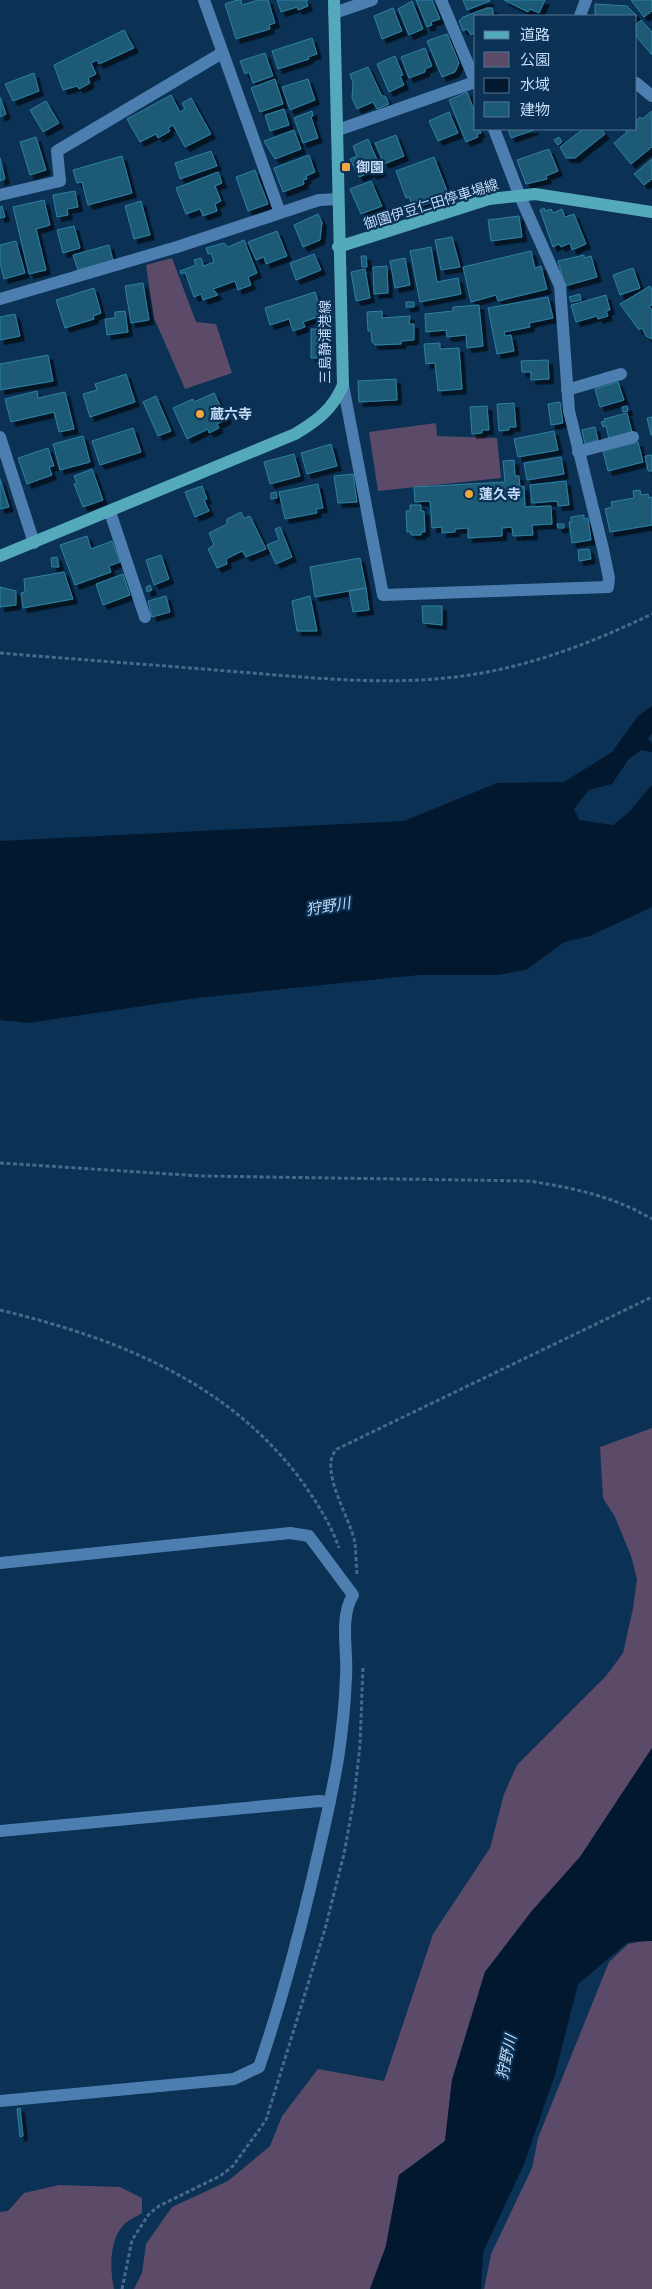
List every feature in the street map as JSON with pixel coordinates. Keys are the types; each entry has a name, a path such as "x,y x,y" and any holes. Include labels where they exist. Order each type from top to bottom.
{"main road":[{"name":"三島静浦港線","path":"0,556 295,434 328,410 337,399 342,385 334,0"},
{"name":"御園伊豆仁田停車場線","path":"338,247 488,199 519,194 535,194 652,212"}],"street":[{"path":"204,0 280,213"},
{"path":"334,13 372,0"},
{"path":"441,0 474,80"},
{"path":"580,15 586,0"},
{"path":"0,195 60,181 57,150 222,53"},
{"path":"338,130 474,82"},
{"path":"637,84 652,96"},
{"path":"342,385 383,594 608,588 609,578 603,548 578,452 567,390 560,286 519,194 494,130"},
{"path":"0,299 177,248 319,200 338,199"},
{"path":"567,390 621,374"},
{"path":"0,437 34,543"},
{"path":"578,452 633,437"},
{"path":"110,512 145,617"},
{"path":"0,1563 290,1533 309,1536 353,1595 348,1603 345,1629 347,1675 338,1758 330,1802 280,2006 257,2070 234,2079 0,2101"},
{"path":"0,1831 319,1801 330,1802"}],"path":[{"path":"0,652 323,679 394,682 430,680 471,675 551,656 597,640 652,614"},
{"path":"0,1163 201,1176 529,1181 576,1189 602,1196 634,1208 652,1219"},
{"path":"353,1595 357,1577 354,1542 329,1468 331,1454 337,1449 652,1297"},
{"path":"0,1310 54,1323 122,1346 163,1365 231,1408 262,1434 308,1490 326,1519 339,1549"},
{"path":"122,2289 132,2240 149,2214 159,2206 220,2176 233,2166 266,2120 324,1928 344,1854 354,1799 360,1745 364,1682 363,1656"}],"green space":[{"path":"172,258 196,322 216,324 232,373 185,389 154,318 146,265"},
{"path":"436,423 437,436 497,438 501,478 378,491 369,432"},
{"path":"652,1428 652,1748 580,1857 531,1912 485,1972 452,2080 445,2141 399,2175 386,2246 370,2289 134,2289 142,2273 146,2244 172,2207 228,2181 270,2146 282,2116 318,2069 384,2081 433,1934 490,1848 504,1794 517,1765 606,1676 623,1653 637,1579 631,1556 615,1517 603,1498 600,1447"},
{"path":"652,1939 652,2289 484,2289 491,2254 532,2168 538,2138 609,1962 628,1944"},
{"path":"59,2185 120,2187 142,2198 142,2213 124,2225 115,2240 111,2265 114,2289 0,2289 0,2212 8,2211 24,2193"}],"water":[{"name":"狩野川","path":"652,706 652,733 648,739 652,743 652,752 641,750 628,760 612,784 589,790 574,809 579,820 613,825 628,813 652,785 652,907 590,936 564,942 526,970 497,975 419,975 197,998 28,1023 0,1020 0,841 404,821 497,783 564,782 612,752 638,716"},
{"name":"狩野川","path":"652,1748 652,1941 628,1942 578,1984 555,2075 524,2164 483,2252 481,2289 370,2289 386,2246 399,2175 445,2141 452,2080 485,1972 531,1912 580,1857"}],"building":[{"path":"241,0 242,5 258,0 268,0 275,23 269,25 270,29 236,39 225,4"},
{"path":"277,0 308,0 306,1 308,6 298,10 297,7 281,12"},
{"path":"416,0 432,0 440,19 431,22 432,25 427,27"},
{"path":"463,0 489,0 490,1 467,10"},
{"path":"504,0 545,0 539,13 530,9 528,12"},
{"path":"631,0 652,0 652,11 644,17"},
{"path":"412,1 423,29 409,35 398,9"},
{"path":"595,4 627,6 636,15 595,15"},
{"path":"393,8 402,31 382,39 374,16"},
{"path":"487,8 492,8 494,15 474,15 474,33 471,35 467,29 463,31 459,21 463,17"},
{"path":"641,20 652,32 652,55 637,37 637,24"},
{"path":"124,30 134,48 99,64 97,60 91,63 96,74 88,78 90,83 79,89 77,86 63,90 54,65"},
{"path":"447,34 459,63 455,72 442,77 427,41"},
{"path":"312,38 317,54 308,57 309,59 278,69 272,51"},
{"path":"425,48 432,66 425,69 425,72 409,78 401,57"},
{"path":"265,53 273,76 253,83 249,72 245,74 240,61"},
{"path":"395,56 403,75 400,76 404,85 389,92 377,64"},
{"path":"368,67 382,96 385,96 389,104 377,109 373,102 357,109 352,98 353,83 350,74"},
{"path":"34,73 39,91 13,101 5,84"},
{"path":"275,79 283,104 260,112 251,88"},
{"path":"308,79 315,100 290,110 282,87"},
{"path":"467,92 474,110 474,130 480,130 481,133 477,134 478,137 466,142 449,100"},
{"path":"171,95 180,112 185,109 182,103 191,98 211,134 185,147 173,125 168,128 170,131 158,138 156,134 140,142 127,119"},
{"path":"0,97 6,114 0,117"},
{"path":"46,101 59,123 43,132 30,110"},
{"path":"284,109 289,125 270,131 265,115"},
{"path":"312,111 313,116 311,117 318,138 303,143 294,118"},
{"path":"652,111 652,147 631,164 614,143 627,132 626,130 637,130 637,120 640,117 642,119"},
{"path":"449,112 458,133 438,141 429,121"},
{"path":"294,130 301,149 275,159 264,141"},
{"path":"508,130 534,130 511,138"},
{"path":"582,130 602,130 605,134 575,158 566,158 560,147"},
{"path":"396,135 404,156 384,164 375,143"},
{"path":"36,137 46,170 30,175 20,142"},
{"path":"559,137 562,142 558,145 554,140"},
{"path":"368,139 382,171 373,175 371,172 359,177 350,159 357,156 353,146"},
{"path":"549,149 558,171 546,176 547,179 526,184 517,160"},
{"path":"211,151 217,166 180,179 175,163"},
{"path":"309,155 315,172 306,176 307,179 303,180 304,184 283,192 274,168"},
{"path":"122,156 132,193 88,205 82,182 77,183 73,170"},
{"path":"434,157 449,196 413,209 409,197 406,198 396,171"},
{"path":"0,158 5,179 0,181"},
{"path":"652,159 652,179 644,185 634,174"},
{"path":"255,170 268,204 248,211 236,177"},
{"path":"218,172 222,183 215,186 221,201 215,204 217,211 203,216 200,209 186,214 176,188"},
{"path":"371,181 382,206 361,214 350,189"},
{"path":"75,191 78,207 67,209 68,215 57,217 53,195"},
{"path":"44,200 50,225 36,229 46,270 29,274 13,207"},
{"path":"141,201 150,235 134,239 125,206"},
{"path":"2,206 5,217 0,218 0,207"},
{"path":"544,208 545,211 551,209 553,213 562,209 565,217 574,214 586,244 572,250 570,243 561,247 559,244 553,247 540,210"},
{"path":"318,214 322,222 320,240 303,247 294,225"},
{"path":"519,216 522,237 491,241 488,220"},
{"path":"74,226 80,248 63,253 57,230"},
{"path":"277,231 287,256 266,264 264,257 256,260 248,242"},
{"path":"452,237 460,267 441,270 435,240"},
{"path":"244,240 257,273 248,277 251,285 238,290 235,281 213,289 218,295 203,300 201,294 194,297 185,272 181,274 180,271 196,265 194,260 201,258 204,266 214,262 211,253 208,254 206,248 224,243 228,247"},
{"path":"16,241 25,273 4,279 0,263 0,245"},
{"path":"109,245 113,260 78,270 73,255"},
{"path":"431,247 437,282 458,278 461,294 420,302 410,251"},
{"path":"531,251 535,268 541,266 547,289 498,301 496,295 471,302 463,267"},
{"path":"314,254 321,270 296,280 290,263"},
{"path":"584,255 584,258 591,256 597,277 565,286 558,261"},
{"path":"361,256 366,256 367,267 362,267"},
{"path":"405,258 410,285 395,288 390,261"},
{"path":"387,266 388,293 374,294 373,267"},
{"path":"633,268 640,288 620,295 613,275"},
{"path":"365,269 370,298 356,301 351,272"},
{"path":"143,283 149,320 131,323 125,286"},
{"path":"650,286 652,289 652,305 649,306 652,310 652,339 646,336 642,328 639,330 620,304"},
{"path":"94,288 101,313 93,316 94,319 65,328 56,300"},
{"path":"315,292 323,315 303,322 305,327 293,331 289,319 270,325 265,308"},
{"path":"580,294 581,300 571,302 569,297"},
{"path":"606,295 610,310 606,311 608,316 598,319 597,316 576,322 571,305"},
{"path":"548,297 553,318 529,323 530,327 504,332 505,336 511,335 514,351 497,354 488,308"},
{"path":"406,302 414,302 414,307 406,307"},
{"path":"479,305 483,346 467,348 466,335 447,337 446,330 426,332 425,314 453,311 453,307"},
{"path":"125,311 128,332 107,335 105,319 115,318 115,312"},
{"path":"382,311 382,318 410,316 409,324 414,324 414,340 401,341 401,344 375,345 372,342 371,331 368,331 367,312"},
{"path":"15,314 20,336 0,340 0,317"},
{"path":"311,329 327,329 328,358 311,358"},
{"path":"440,343 440,349 459,348 462,389 438,391 435,363 426,364 424,344"},
{"path":"48,355 53,381 0,390 0,364"},
{"path":"548,360 549,379 531,380 531,372 522,372 521,361"},
{"path":"126,374 135,402 90,417 83,394 97,390 95,384"},
{"path":"396,379 397,400 359,402 358,381"},
{"path":"618,382 624,400 600,407 595,389"},
{"path":"37,391 38,398 65,392 74,429 59,432 54,412 11,422 5,399"},
{"name":"蔵六寺","path":"214,393 227,419 217,424 219,428 209,433 208,429 187,439 173,408 193,399 194,402"},
{"path":"156,396 171,431 158,436 143,402"},
{"path":"560,402 563,423 551,425 548,404"},
{"path":"514,403 516,427 509,427 509,430 499,431 497,404"},
{"path":"487,406 489,430 482,430 482,433 472,434 470,407"},
{"path":"627,406 628,411 623,412 622,407"},
{"path":"627,413 632,432 609,439 606,426 603,427 601,422 605,421 604,419"},
{"path":"652,417 652,435 651,435 647,418"},
{"path":"595,427 598,440 585,444 582,430"},
{"path":"133,428 141,452 100,465 92,441"},
{"path":"554,431 558,450 518,457 514,439"},
{"path":"83,436 90,462 60,470 53,444"},
{"path":"638,442 643,462 608,471 603,451"},
{"path":"331,444 337,466 307,474 301,453"},
{"path":"48,448 54,466 49,467 52,475 27,484 18,458"},
{"path":"294,454 300,476 270,484 264,462"},
{"path":"652,455 652,471 648,471 645,456"},
{"path":"561,457 564,474 527,480 524,463"},
{"name":"蓮久寺","path":"514,460 515,476 519,476 520,487 524,486 525,507 551,506 552,524 532,525 533,535 513,536 512,527 502,528 502,536 468,538 468,528 442,533 442,527 432,528 430,501 415,502 414,487 505,482 503,461"},
{"path":"92,469 103,500 83,507 74,484 77,483 74,476"},
{"path":"353,474 357,502 338,503 334,476"},
{"path":"0,479 9,507 0,509"},
{"path":"566,481 569,505 558,506 557,501 532,503 530,485"},
{"path":"318,484 323,508 316,509 317,513 285,519 279,492"},
{"path":"202,486 207,499 204,500 209,511 195,517 185,492"},
{"path":"640,490 641,495 648,494 649,498 652,497 652,525 610,532 605,509 612,507 611,502 634,498 633,491"},
{"path":"276,492 277,498 271,499 271,493"},
{"path":"410,505 421,505 421,511 424,511 425,532 421,532 421,535 411,535 411,532 407,532 406,511 410,511"},
{"path":"241,512 244,518 250,516 266,549 246,557 242,551 226,559 227,564 217,568 208,549 214,545 209,533 227,524 227,519"},
{"path":"584,515 584,519 588,518 591,540 572,543 569,522 571,522 571,517"},
{"path":"557,524 564,524 564,528 558,528"},
{"path":"280,527 292,557 276,564 267,545 279,540 275,529"},
{"path":"87,536 91,549 112,541 120,562 109,566 111,572 75,585 60,545"},
{"path":"589,549 591,559 579,561 578,550"},
{"path":"161,555 169,579 154,585 146,560"},
{"path":"57,557 59,567 52,567 51,558"},
{"path":"360,558 366,588 315,597 310,567"},
{"path":"64,572 73,599 23,608 21,593 25,592 24,579"},
{"path":"123,574 130,595 103,605 96,584"},
{"path":"150,585 152,590 147,592 146,587"},
{"path":"0,587 16,591 16,605 0,607"},
{"path":"366,588 369,610 353,612 349,591"},
{"path":"166,596 170,612 152,617 148,601"},
{"path":"310,596 317,631 297,631 292,601"},
{"path":"422,606 442,606 442,625 423,623"},
{"path":"20,2108 23,2136 20,2137 17,2109"}],"place":[{"name":"御園","path":"346,167"},
{"name":"蔵六寺","path":"200,414"},
{"name":"蓮久寺","path":"469,494"}]}
